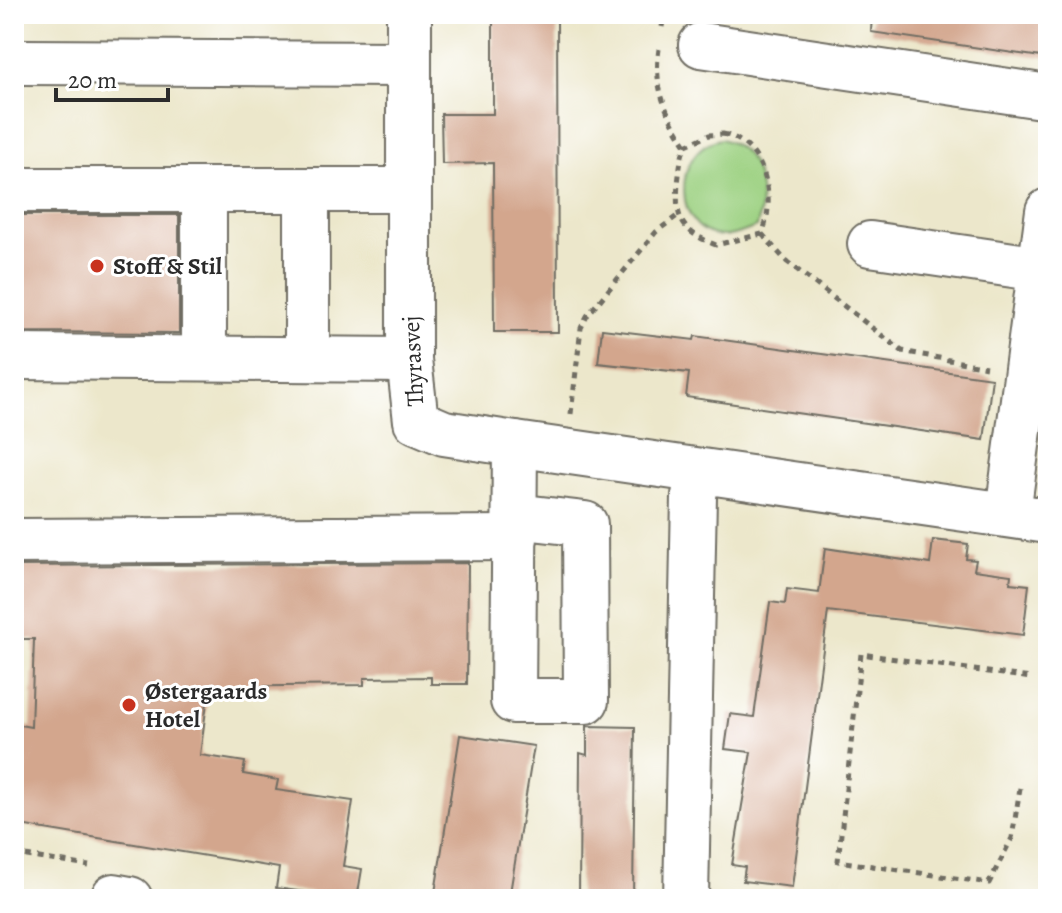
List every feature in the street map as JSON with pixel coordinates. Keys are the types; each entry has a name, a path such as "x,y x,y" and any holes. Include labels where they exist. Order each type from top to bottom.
{"street":[{"name":"Thyrasvej","path":"409,14 409,360 416,421 444,433 698,473 1028,517 1034,421 1027,373 1048,211"},
{"path":"674,40 1048,97"},
{"path":"21,62 409,64"},
{"path":"14,190 409,190"},
{"path":"204,190 204,358"},
{"path":"307,190 307,359"},
{"path":"870,244 1041,269"},
{"path":"14,357 409,360"},
{"path":"14,541 515,527 515,444"},
{"path":"686,899 694,496 698,473"}],"path":[{"path":"664,14 674,40 658,86 668,118 686,145"},
{"path":"723,134 737,137 758,157 768,195 767,220 762,234 716,245 688,230 677,216 681,155 686,145 709,135 723,134"},
{"path":"566,452 581,328 587,316 656,232 677,216"},
{"path":"762,234 798,270 902,351 1027,373"},
{"path":"1020,788 1012,838 989,883 838,861 861,654 1031,678"},
{"path":"14,854 120,872 122,898"}],"green space":[{"path":"721,139 744,152 760,186 757,227 730,236 708,233 695,223 687,209 684,192 686,174 693,158 704,146"}],"building":[{"path":"493,14 557,14 558,332 494,332 493,163 442,164 441,114 493,114"},
{"path":"872,14 1048,14 1048,58 871,32"},
{"name":"Stoff & Stil","path":"14,215 179,215 179,333 14,332"},
{"path":"602,329 694,340 695,336 992,378 984,440 686,397 689,373 598,363"},
{"path":"933,540 968,544 966,559 976,560 974,570 1011,575 1010,583 1029,585 1023,635 828,611 792,887 743,881 745,867 732,865 751,752 725,749 730,714 754,717 770,602 785,604 787,589 819,593 825,548 930,564"},
{"name":"Østergaards Hotel","path":"468,563 467,684 431,684 431,677 364,678 364,685 209,687 200,755 245,762 243,774 278,780 276,790 353,801 343,866 362,869 357,899 276,888 279,868 14,824 14,724 31,727 34,639 14,639 14,566"},
{"path":"587,726 635,727 633,899 579,899 580,753 587,755"},
{"path":"460,735 534,746 509,899 434,899"}],"place":[{"name":"Stoff & Stil","path":"97,266"},
{"name":"Østergaards Hotel","path":"129,705"}]}
